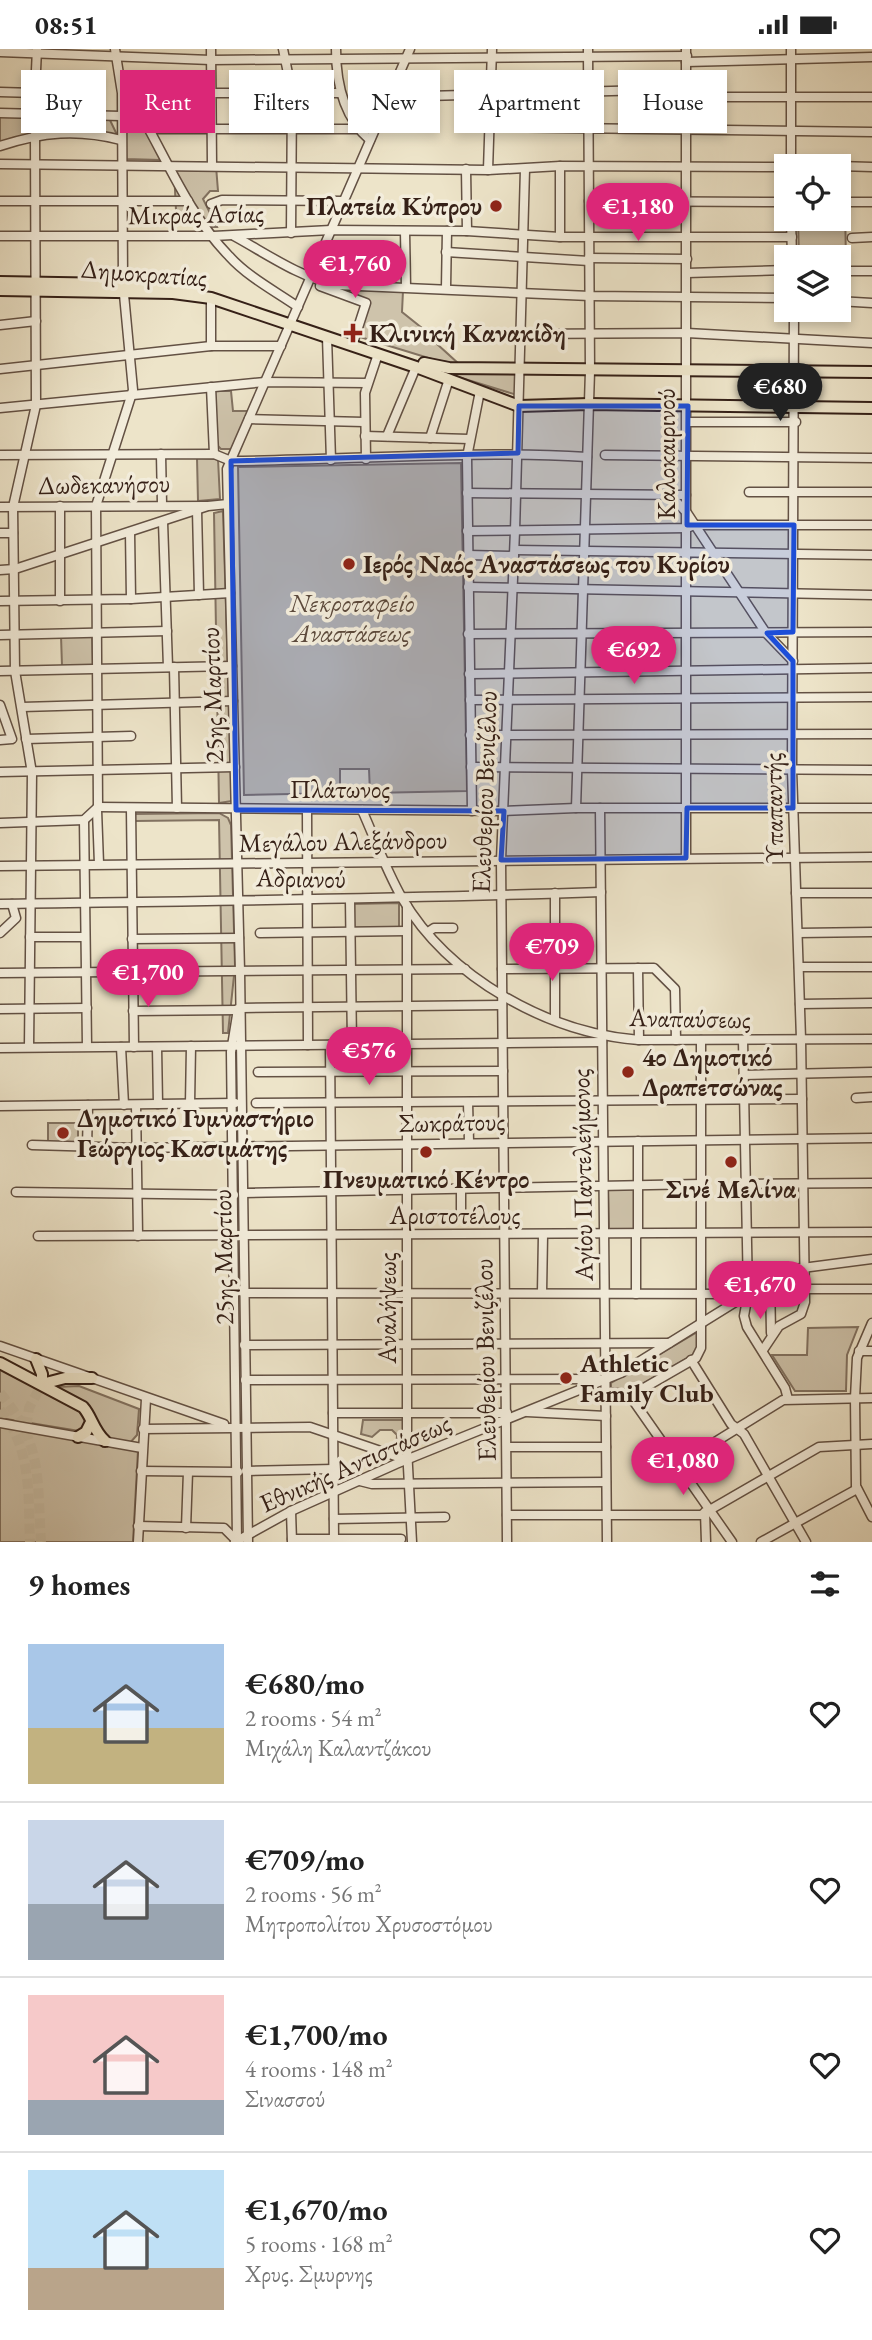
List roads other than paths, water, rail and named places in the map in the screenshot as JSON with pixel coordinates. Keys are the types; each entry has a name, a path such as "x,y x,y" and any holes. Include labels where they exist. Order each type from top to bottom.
{"main road":[{"name":"Δημοκρατίας","path":"0,282 36,286 192,287 293,317 434,366 872,372"},
{"name":"Δημοκρατίας","path":"0,290 36,286"},
{"name":"Δημοκρατίας","path":"123,288 211,298 293,317 327,337 416,366 519,406 589,404 872,408"},
{"path":"36,1359 43,1374 42,1384"},
{"path":"0,1363 83,1407 89,1414 90,1424 86,1432 78,1437"},
{"path":"42,1384 65,1378 92,1378"},
{"path":"90,1424 105,1441"}],"street":[{"path":"211,49 211,70"},
{"path":"284,49 288,70"},
{"path":"336,49 340,93 348,109"},
{"path":"401,70 410,49"},
{"path":"492,49 492,70"},
{"path":"36,70 37,51"},
{"path":"0,52 115,53 211,60 492,59 588,53 872,57"},
{"path":"115,53 120,73"},
{"path":"790,154 791,54"},
{"path":"0,92 21,93"},
{"path":"334,93 340,93"},
{"path":"727,94 872,97"},
{"path":"0,113 21,113"},
{"path":"727,130 872,132"},
{"path":"0,146 35,135 77,131 121,140"},
{"path":"99,864 96,506 132,395 123,288 121,133"},
{"path":"152,133 166,165 214,236 233,260 293,317"},
{"path":"212,133 212,166"},
{"path":"291,233 292,133"},
{"path":"362,133 370,140"},
{"path":"230,461 373,133"},
{"path":"488,170 491,133"},
{"path":"576,808 590,368 589,133"},
{"name":"Καλοκαιρινού","path":"686,133 687,513"},
{"path":"29,1047 32,773 15,671 13,507 36,405 35,135"},
{"path":"0,164 359,166 488,170 559,166 774,166"},
{"path":"559,166 560,237"},
{"path":"851,166 872,167"},
{"path":"467,169 467,231"},
{"name":"Ελευθερίου Βενιζέλου","path":"507,1542 501,860 516,531 525,169"},
{"path":"211,204 222,200 344,201"},
{"path":"0,201 188,201"},
{"path":"589,201 774,202"},
{"path":"851,202 872,202"},
{"name":"Μικράς Ασίας","path":"0,236 214,236 331,230 467,231 560,237 792,237"},
{"path":"405,231 406,287"},
{"path":"446,288 447,231"},
{"path":"792,231 792,245"},
{"path":"231,234 310,280 365,301 354,340"},
{"path":"852,237 872,237"},
{"path":"446,252 589,259 687,258"},
{"path":"687,273 774,270"},
{"path":"851,271 872,271"},
{"path":"310,280 336,285 590,296 774,298"},
{"path":"211,298 211,346"},
{"path":"851,302 872,303"},
{"path":"0,325 36,321"},
{"name":"Υπαπαντής","path":"772,1333 801,1314 805,1305 802,1074 792,770 796,458 794,322"},
{"path":"521,334 687,333 872,342"},
{"path":"327,337 331,460"},
{"path":"0,369 211,346 281,346"},
{"path":"366,459 364,422 367,383 378,354"},
{"path":"387,436 416,366"},
{"path":"430,437 449,379"},
{"path":"0,408 265,382 367,383"},
{"path":"211,387 214,454"},
{"path":"472,811 467,457 480,391"},
{"path":"249,419 364,422"},
{"path":"688,422 796,422"},
{"path":"365,436 469,439"},
{"path":"0,455 214,454 230,461 467,457 518,453 587,457"},
{"path":"161,454 162,503"},
{"path":"605,456 872,458"},
{"name":"25ης Μαρτίου","path":"230,461 227,469 240,971 232,1103 237,1146 239,1236 238,1426 248,1539"},
{"path":"749,492 872,492"},
{"path":"467,493 686,495"},
{"path":"669,494 687,513 691,527 766,633 793,665"},
{"name":"Δωδεκανήσου","path":"0,507 162,503 208,506"},
{"path":"0,569 15,569 208,506 228,503"},
{"path":"60,506 60,601"},
{"path":"197,510 199,595"},
{"path":"163,522 167,631 175,703 177,809"},
{"path":"467,531 872,525"},
{"name":"Καλοκαιρινού","path":"686,858 687,553 691,527"},
{"path":"130,532 131,599"},
{"path":"0,533 13,533"},
{"path":"468,555 584,552 872,555"},
{"path":"468,587 872,595"},
{"path":"0,601 165,598 230,593"},
{"path":"0,635 167,631"},
{"path":"468,633 872,632"},
{"path":"469,674 686,671 793,665 872,668"},
{"path":"0,671 232,666"},
{"path":"470,700 872,697"},
{"path":"22,707 233,701"},
{"path":"0,707 12,739 0,740"},
{"path":"470,735 872,734"},
{"path":"26,739 131,736"},
{"path":"0,772 235,767"},
{"path":"471,767 872,770"},
{"name":"Πλάτωνος","path":"98,809 504,811 576,808 872,808"},
{"name":"Αγίου Παντελεήμονος","path":"600,808 607,1542"},
{"path":"0,823 83,820 98,809"},
{"path":"131,809 134,1047"},
{"path":"307,810 308,1045"},
{"name":"Αναπαύσεως","path":"362,810 405,902 428,932 465,969 502,1000 602,1038 872,1039"},
{"path":"83,820 87,1046"},
{"name":"Μεγάλου Αλεξάνδρου","path":"0,866 872,857"},
{"name":"Αδριανού","path":"0,904 308,898 405,902 501,894 601,892"},
{"path":"555,893 555,1020"},
{"path":"796,893 872,893"},
{"path":"350,900 352,1044"},
{"name":"Αναλήψεως","path":"405,902 409,1380 407,1460 412,1542"},
{"path":"12,904 16,918"},
{"path":"16,918 30,922"},
{"path":"0,933 16,918"},
{"path":"428,932 434,928 453,928"},
{"path":"260,933 406,931"},
{"path":"798,933 872,932"},
{"path":"30,937 85,937"},
{"path":"132,939 239,938"},
{"path":"799,967 872,967"},
{"path":"638,968 639,1040"},
{"path":"502,969 654,968 675,989 676,1040"},
{"path":"0,974 465,969"},
{"path":"133,1011 406,1007 502,1000"},
{"path":"800,1004 872,1003"},
{"path":"0,1009 87,1008"},
{"path":"0,1048 330,1045 602,1038"},
{"path":"743,1039 748,1294 745,1322 788,1399"},
{"path":"606,1395 631,1396 691,1360 701,1348 701,1040"},
{"path":"330,1045 334,1540"},
{"path":"190,1104 191,1046"},
{"name":"25ης Μαρτίου","path":"236,1046 242,1103 237,1146"},
{"path":"121,1047 124,1105"},
{"path":"157,1047 158,1104"},
{"path":"258,1072 503,1071"},
{"path":"744,1075 872,1072"},
{"path":"856,1098 872,1097"},
{"path":"256,1103 802,1099"},
{"path":"468,1101 469,1142"},
{"path":"0,1107 242,1103"},
{"path":"87,1147 88,1105"},
{"path":"136,1105 138,1237"},
{"name":"Σωκράτους","path":"32,1145 136,1148 872,1138"},
{"path":"636,1293 638,1141"},
{"path":"745,1184 872,1183"},
{"path":"16,1192 238,1194 702,1184"},
{"path":"461,1188 461,1217"},
{"name":"Αριστοτέλους","path":"38,1236 332,1237 872,1232"},
{"path":"542,1293 543,1235"},
{"name":"25ης Μαρτίου","path":"238,1426 245,1380 244,1293 239,1236"},
{"name":"Εθνικής Αντιστάσεως","path":"236,1541 248,1539 291,1511 507,1416 524,1412 605,1379 702,1324 787,1270 872,1259"},
{"path":"763,1350 772,1333 771,1279"},
{"path":"805,1289 872,1289"},
{"path":"244,1293 748,1294"},
{"path":"872,1323 859,1351 855,1398 857,1489 872,1517"},
{"path":"244,1345 670,1343"},
{"path":"0,1346 146,1399 238,1426"},
{"path":"859,1351 872,1351"},
{"path":"691,1360 734,1427 743,1433 806,1542"},
{"path":"245,1380 605,1379"},
{"path":"631,1396 708,1511 732,1542"},
{"path":"678,1465 734,1427 788,1399 872,1398"},
{"path":"138,1542 146,1399"},
{"path":"524,1412 606,1416"},
{"path":"333,1413 507,1416"},
{"path":"0,1423 142,1448"},
{"path":"143,1429 310,1427 407,1460"},
{"path":"507,1515 606,1516 708,1511 819,1447 872,1444"},
{"path":"507,1447 606,1447"},
{"path":"141,1471 334,1469"},
{"name":"25ης Μαρτίου","path":"236,1541 242,1471"},
{"path":"186,1528 188,1472"},
{"path":"360,1481 372,1484 606,1482"},
{"path":"761,1542 857,1489"},
{"path":"291,1511 292,1541 401,1539"},
{"path":"706,1542 708,1511"},
{"path":"334,1518 445,1517"},
{"path":"138,1526 224,1528 236,1541"}],"tunnel":[{"path":"26,1427 29,1408 42,1384"},
{"path":"0,1393 14,1411 31,1446 38,1481 41,1542"},
{"path":"0,1410 18,1440 23,1456 28,1490 30,1542"}],"place":[{"name":"Πλατεία Κύπρου","path":"496,206"},
{"name":"Κλινική Κανακίδη","path":"353,333"},
{"name":"Ιερός Ναός Αναστάσεως του Κυρίου","path":"349,564"},
{"name":"4ο Δημοτικό Δραπετσώνας","path":"628,1072"},
{"name":"Δημοτικό Γυμναστήριο Γεώργιος Κασιμάτης","path":"63,1133"},
{"name":"Πνευματικό Κέντρο","path":"426,1152"},
{"name":"Σινέ Μελίνα","path":"731,1162"},
{"name":"Athletic Family Club","path":"566,1378"}],"park label":[{"name":"Νεκροταφείο Αναστάσεως","path":"352,618"}]}
